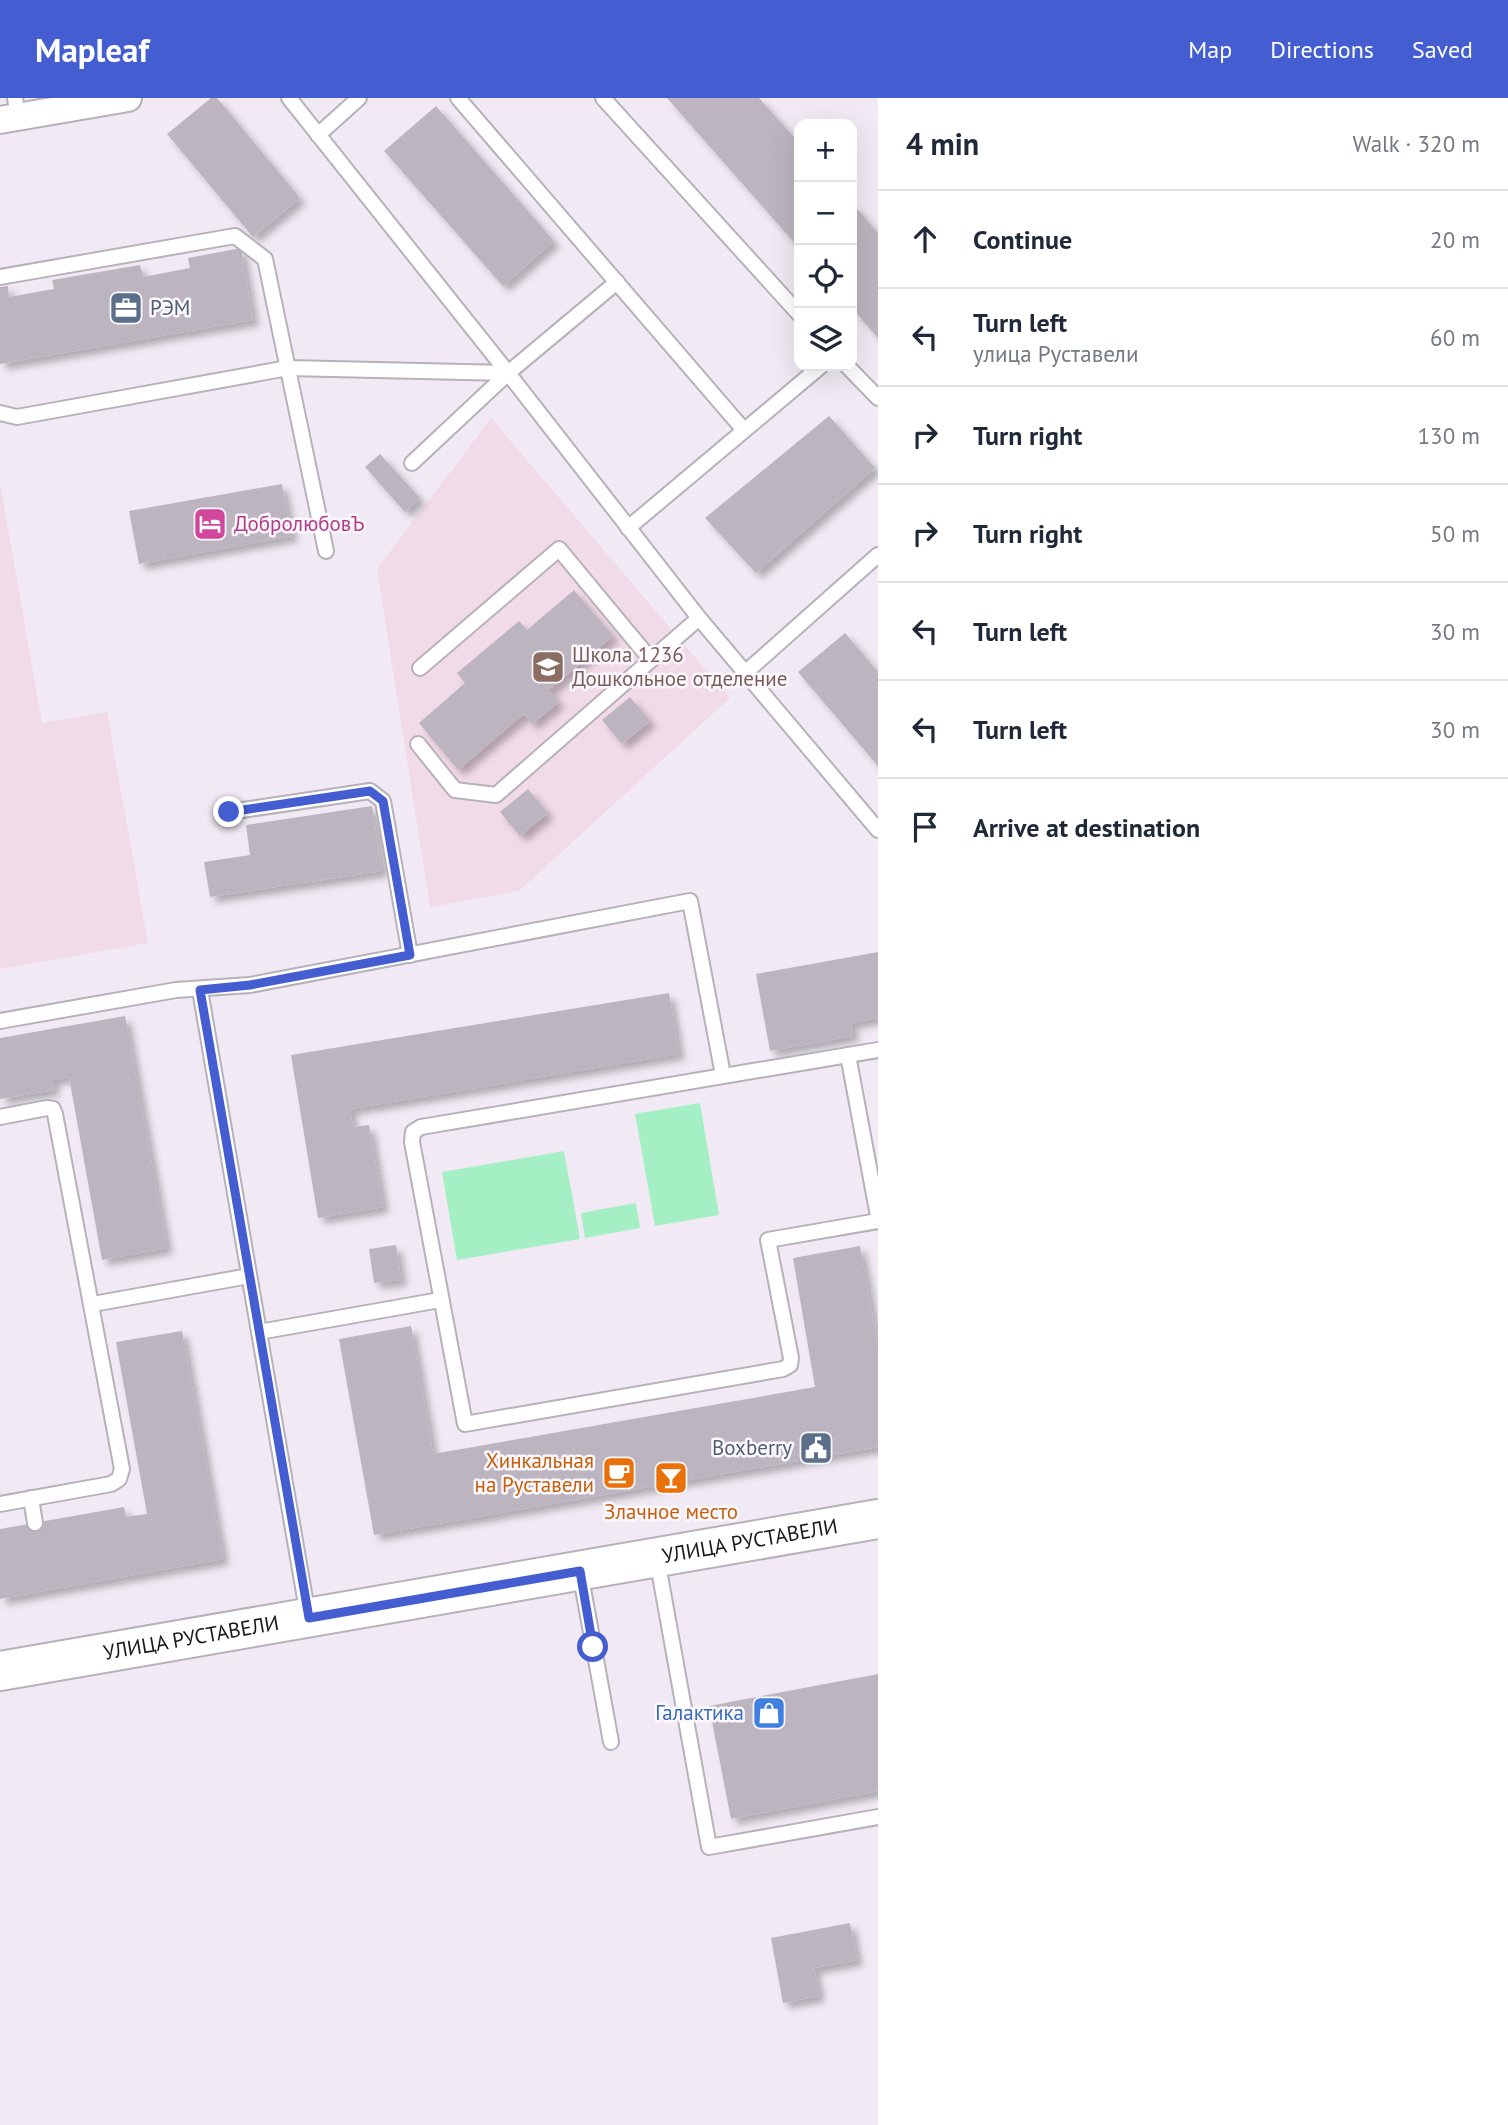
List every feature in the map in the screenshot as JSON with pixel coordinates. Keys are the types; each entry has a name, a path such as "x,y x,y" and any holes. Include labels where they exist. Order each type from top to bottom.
{"main road":[{"name":"УЛИЦА РУСТАВЕЛИ","path":"0,1671 878,1519"}],"street":[{"path":"11,111 122,99"}],"lane":[{"path":"289,98 699,618 878,830"},
{"path":"318,135 359,98"},
{"path":"458,98 743,429"},
{"path":"603,98 794,308"},
{"path":"0,277 235,236 265,259 326,551"},
{"path":"412,463 508,373 617,282"},
{"path":"0,413 17,417 288,368 508,373"},
{"path":"628,528 815,371"},
{"path":"852,371 878,398"},
{"path":"420,668 559,549 651,660"},
{"path":"746,672 878,555"},
{"path":"418,744 455,790 496,795 699,618"},
{"path":"229,812 370,791 378,794 383,801 410,955"},
{"path":"0,1021 176,990 250,985 690,901 723,1075"},
{"path":"200,990 309,1618"},
{"path":"848,1055 878,1219 768,1240 791,1358 790,1365 783,1369 465,1424 440,1300 412,1142 413,1132 421,1127 723,1075 878,1050"},
{"path":"0,1117 53,1108 93,1304 122,1469 119,1479 0,1504"},
{"path":"93,1304 250,1276"},
{"path":"259,1332 440,1300"},
{"path":"30,1498 35,1523"},
{"path":"657,1557 709,1847 878,1817"},
{"path":"580,1571 611,1742"}],"shaded area":[{"name":"Школа 1236 Дошкольное отделение","path":"491,418 730,698 519,891 430,907 377,569"},
{"path":"0,483 42,723 107,712 148,943 0,969"}],"green space":[{"path":"700,1103 719,1215 655,1226 635,1114"},
{"path":"564,1151 580,1239 457,1260 442,1172"},
{"path":"636,1203 640,1228 585,1238 581,1213"}],"building":[{"path":"211,98 217,98 300,198 253,237 167,134"},
{"path":"667,98 759,98 794,137 794,242"},
{"path":"436,106 554,241 503,286 384,151"},
{"path":"857,209 878,233 878,338 857,314"},
{"name":"РЭМ","path":"241,248 253,320 0,364 0,287 8,286 9,297 54,289 52,280 140,265 143,277 190,268 188,258"},
{"path":"829,416 875,468 756,573 705,518"},
{"path":"380,454 420,498 405,512 365,467"},
{"name":"ДобролюбовЪ","path":"282,484 292,536 139,564 129,511"},
{"path":"574,590 613,636 549,690 559,702 532,724 524,714 458,770 419,723 465,683 457,673 519,621 527,630"},
{"path":"845,633 878,672 878,766 798,672"},
{"path":"630,697 650,721 622,744 602,720"},
{"path":"528,789 548,813 520,836 500,812"},
{"path":"372,806 382,871 210,897 204,862 250,855 246,825"},
{"path":"878,952 878,1018 851,1023 853,1036 770,1051 756,974"},
{"path":"669,993 679,1054 350,1109 353,1127 369,1125 383,1207 318,1218 291,1055"},
{"path":"125,1016 167,1248 102,1260 69,1077 52,1080 54,1090 0,1099 0,1038"},
{"path":"396,1245 401,1280 374,1283 369,1249"},
{"path":"860,1246 878,1347 878,1447 374,1535 339,1339 411,1326 433,1454 815,1387 793,1258"},
{"path":"182,1331 223,1559 0,1599 0,1529 124,1507 126,1517 147,1514 116,1342"},
{"path":"878,1674 878,1791 731,1819 709,1706"},
{"path":"850,1923 857,1960 814,1968 819,1996 783,2003 771,1938"}],"place":[{"name":"РЭМ","path":"126,308"},
{"name":"ДобролюбовЪ","path":"210,524"},
{"name":"Школа 1236 Дошкольное отделение","path":"548,667"},
{"name":"Boxberry","path":"816,1448"},
{"name":"Хинкальная на Руставели","path":"619,1473"},
{"name":"Злачное место","path":"671,1478"},
{"name":"Галактика","path":"769,1713"}],"route":[{"path":"229,812 370,791 378,794 383,801 410,955 250,985 200,990 309,1618 580,1571 593,1647"}]}
